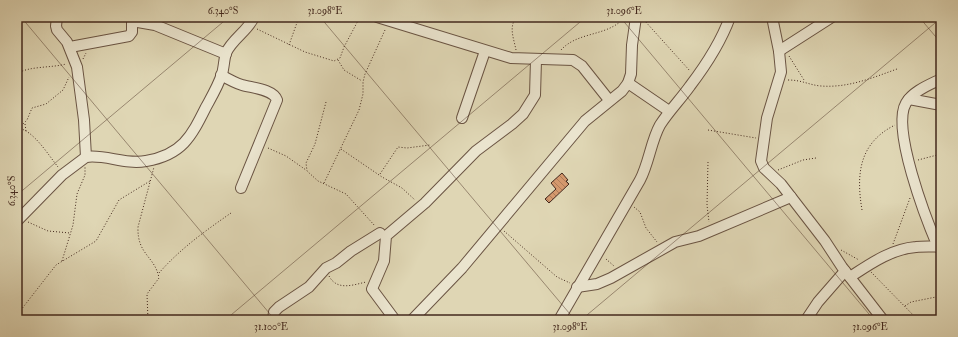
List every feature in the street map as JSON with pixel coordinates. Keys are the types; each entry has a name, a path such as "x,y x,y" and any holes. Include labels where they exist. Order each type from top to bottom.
{"street":[{"path":"57,17 57,30 70,47 75,59 84,120 85,158"},
{"path":"412,320 446,285 585,121 628,84 631,74 632,45 636,17"},
{"path":"559,320 647,166 654,140 669,112 695,78 721,38 730,17"},
{"path":"772,17 782,50 781,72 767,118 761,161 764,168 791,197 829,246 881,319"},
{"path":"384,18 485,51 519,59 573,60 578,63 609,100"},
{"path":"782,50 828,18"},
{"path":"70,47 129,36 132,32 132,19 155,25 226,54"},
{"path":"19,219 68,170 85,158 134,162 156,159 176,151 188,140 215,92 226,54 253,19"},
{"path":"462,118 485,51"},
{"path":"395,320 372,289 374,280 384,261 386,236 421,206 476,151 512,124 529,107 535,95 536,60"},
{"path":"221,75 242,85 262,90 277,98 276,104 258,144 241,188"},
{"path":"806,320 825,292 848,274 893,252 916,247 939,246 924,214 903,139 903,122 904,106 909,99 922,88 941,79"},
{"path":"628,84 669,112"},
{"path":"909,99 941,105"},
{"path":"577,287 597,284 622,273 662,249 710,231 791,197"},
{"path":"273,320 274,312 279,307 309,286 326,268 336,263 351,250 380,233"}],"path":[{"path":"289,45 299,17"},
{"path":"338,60 360,17"},
{"path":"517,17 512,23 512,28 519,59"},
{"path":"557,59 564,47 589,35 610,29 625,17"},
{"path":"641,17 695,78"},
{"path":"324,184 359,110 363,94 363,82 376,48 384,18"},
{"path":"253,19 259,31 327,60 338,60"},
{"path":"68,170 58,167 38,141 26,131 18,128 24,123 32,108 46,104 63,90 70,76 77,72 91,43"},
{"path":"782,50 804,81"},
{"path":"17,74 27,69 64,65 75,59"},
{"path":"338,60 344,70 363,82"},
{"path":"779,81 804,81 817,86 844,85 863,81 896,69"},
{"path":"307,171 306,163 315,144 326,102"},
{"path":"862,210 860,193 865,153 871,142 884,131 903,122"},
{"path":"24,123 26,131"},
{"path":"708,130 764,139"},
{"path":"258,144 276,151 324,184 346,194 380,233"},
{"path":"380,175 398,147 407,148 430,145"},
{"path":"340,149 402,188 421,206"},
{"path":"910,161 941,154"},
{"path":"62,261 70,233 77,194 85,175 85,158"},
{"path":"770,173 803,160 816,158"},
{"path":"148,320 147,294 158,281 158,274 153,263 141,248 137,236 156,159"},
{"path":"708,162 707,205 710,231"},
{"path":"17,315 62,261 94,243 119,200 150,181"},
{"path":"893,252 896,233 905,215 908,201 918,189"},
{"path":"627,203 639,210 646,228 662,249"},
{"path":"158,274 170,260 201,234 232,213"},
{"path":"19,219 40,228 70,233"},
{"path":"497,225 520,243 557,277 577,287"},
{"path":"829,246 848,252 866,266 883,286 895,295 918,320"},
{"path":"597,252 622,273"},
{"path":"326,268 330,279 343,286 374,280"},
{"path":"905,306 911,302 941,296"}],"building":[{"path":"562,173 568,180 566,181 569,184 549,203 545,199 556,189 551,183"}]}
